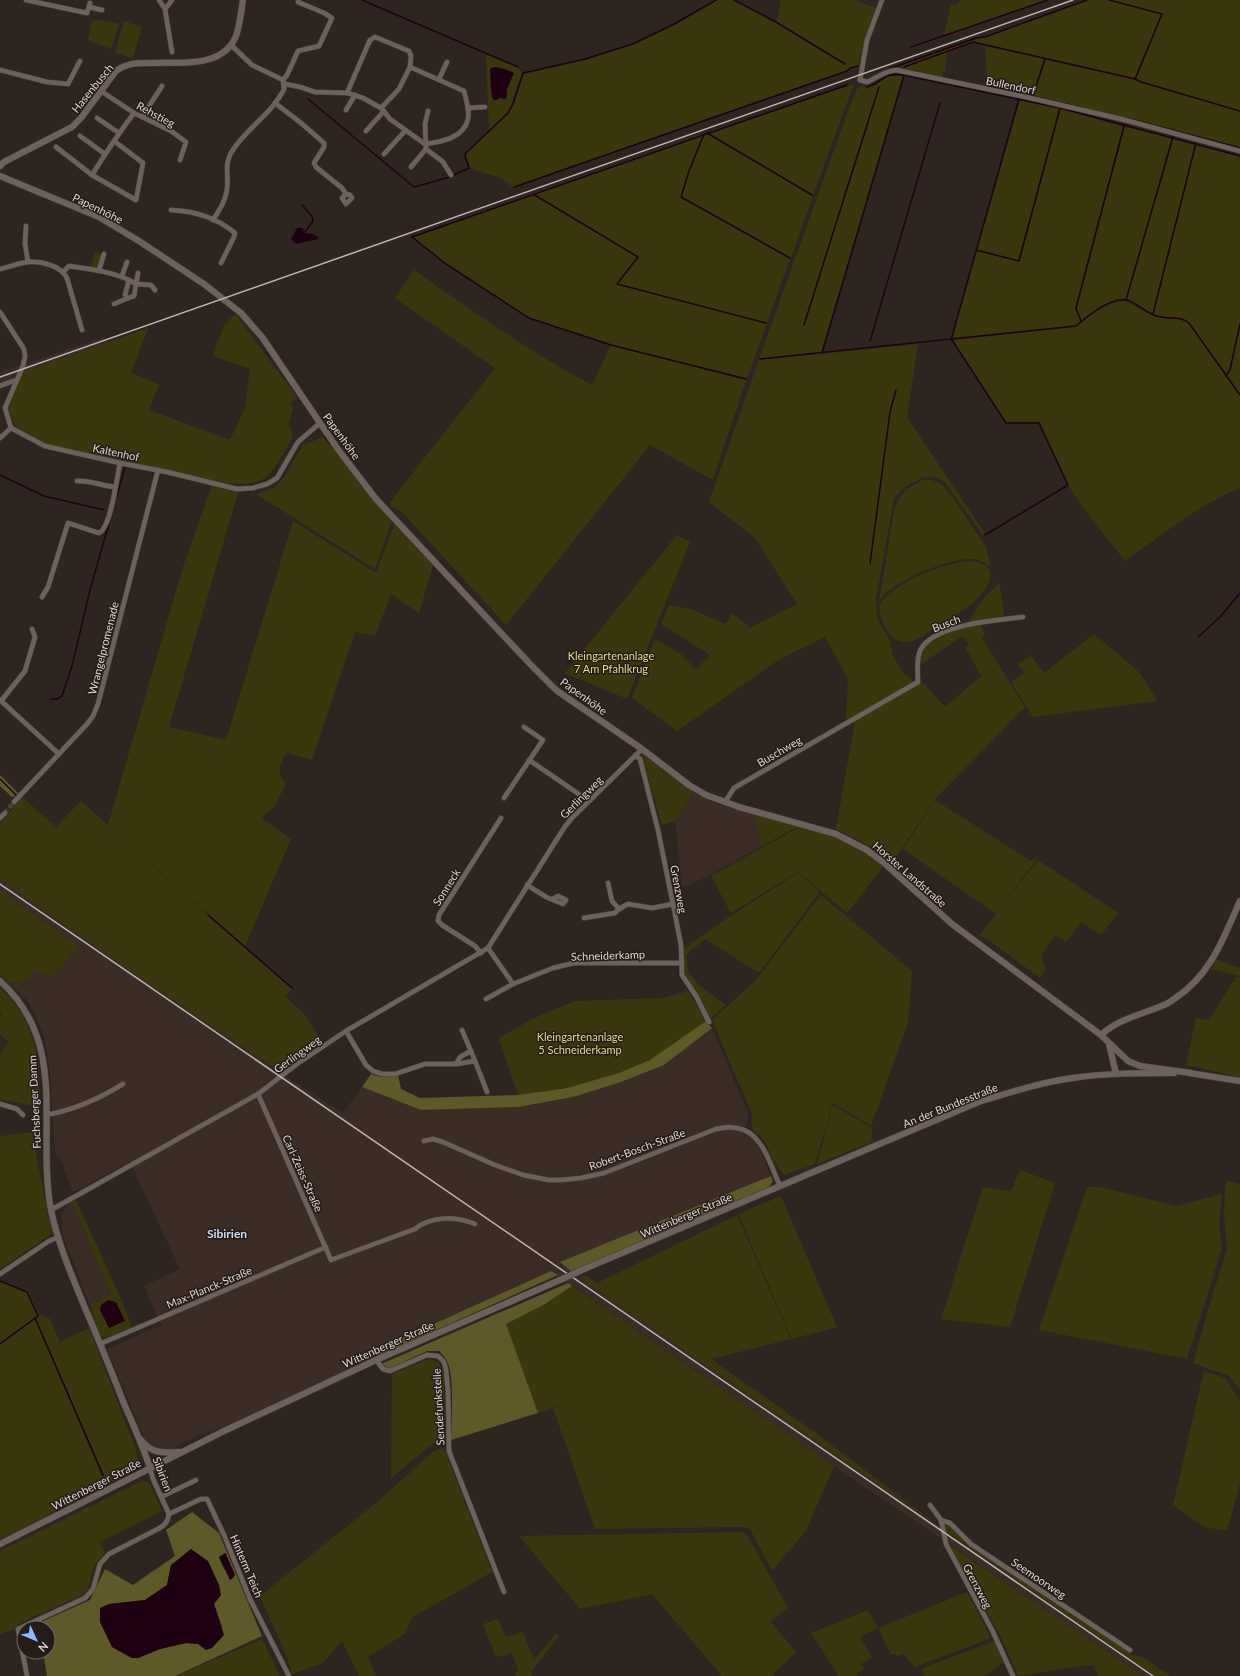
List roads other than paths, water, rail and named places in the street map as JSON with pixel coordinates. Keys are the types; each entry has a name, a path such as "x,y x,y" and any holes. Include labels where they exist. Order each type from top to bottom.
{"main road":[{"path":"231,45 239,26 243,0"},
{"name":"Hasenbusch","path":"0,166 4,162 72,127 81,118 116,71 122,67 135,63 191,63 204,61 219,55 231,45"},
{"name":"Papenhöhe","path":"0,176 99,217 139,241 224,298 241,313 262,337 320,424 376,499 539,674 556,690 642,749"},
{"name":"Horster Landstraße","path":"642,749 689,785 706,795 725,802 836,834 867,850 883,862 952,924 1101,1035 1128,1061 1140,1066 1191,1073"},
{"path":"1101,1035 1112,1026 1166,1004 1188,989 1207,968 1214,957 1240,901"},
{"name":"Fuchsberger Damm","path":"0,981 14,995 26,1012 33,1025 40,1045 45,1075 51,1210"},
{"path":"1109,1044 1116,1074"},
{"name":"An der Bundesstraße","path":"793,1181 982,1101 1026,1087 1073,1078 1116,1074 1191,1073 1240,1081"},
{"name":"Wittenberger Straße","path":"0,1544 224,1430 376,1360 584,1269 793,1181"},
{"name":"Sibirien","path":"51,1210 64,1255 150,1468"},
{"path":"137,1436 154,1451 160,1453 182,1452"}],"street":[{"path":"26,0 87,13 90,5 102,10"},
{"path":"159,0 165,9 172,52"},
{"path":"165,9 172,0"},
{"name":"Bullendorf","path":"882,0 867,40 860,80 867,82 889,71 896,70 1110,116 1240,151"},
{"path":"213,220 224,202 228,190 227,166 230,154 236,145 281,95 284,82 298,51 320,46 332,18 298,2"},
{"path":"347,93 370,40 376,37 409,51 411,56 410,66 399,89 366,131"},
{"path":"231,45 252,65 284,82 315,92 347,93 355,95 383,109 390,119 426,146 442,162 451,175"},
{"path":"0,70 47,82 68,84 80,61"},
{"path":"439,79 447,62"},
{"path":"410,66 464,91 468,108 468,119 462,130 450,139 426,146 411,166"},
{"path":"142,117 162,86"},
{"name":"Rehstieg","path":"101,91 134,113 171,131 186,142 180,160"},
{"path":"346,110 355,95"},
{"path":"275,103 324,143 324,147 314,163 316,167 342,188 346,194"},
{"path":"468,108 485,107"},
{"path":"426,146 425,124 428,111"},
{"path":"92,175 119,133 134,113"},
{"path":"96,118 119,133"},
{"path":"384,154 405,131"},
{"path":"80,136 105,154"},
{"path":"56,147 92,175 136,200 143,163 114,141"},
{"path":"171,210 192,212 213,220 237,234 221,263"},
{"path":"26,226 25,244 28,262"},
{"path":"99,270 104,254"},
{"path":"0,269 28,262 58,267 64,271 82,330"},
{"path":"122,276 127,262"},
{"path":"64,271 69,266 99,270 122,276 136,284 151,285 155,290"},
{"path":"114,304 134,296 138,273"},
{"path":"128,298 125,295 129,280"},
{"path":"0,312 24,349 25,356 23,366 5,408 11,428 0,438"},
{"path":"0,386 16,380"},
{"name":"Kaltenhof","path":"11,428 45,446 158,470 237,489 253,488 267,484 277,478 298,442 320,424"},
{"path":"42,597 48,586 68,523 99,533 105,528 116,492 115,487 120,463"},
{"name":"Wrangelpromenade","path":"14,802 93,716 98,704 158,470"},
{"path":"77,481 115,487"},
{"name":"Busch","path":"848,722 918,682 920,650 929,640 951,628 979,622 1023,618"},
{"path":"32,629 35,637 26,671 0,700 59,754"},
{"name":"Buschweg","path":"725,802 734,788 848,722"},
{"path":"504,798 543,740 524,727"},
{"name":"Gerlingweg","path":"51,1210 258,1094 346,1031 488,948 564,828 589,800 642,749"},
{"name":"Grenzweg","path":"636,756 640,759 658,830 681,945 682,975 696,996 709,1022"},
{"path":"529,760 589,800"},
{"path":"0,818 5,813"},
{"name":"Sonneck","path":"481,953 475,946 438,921 439,915 501,818"},
{"path":"608,883 612,902 619,908"},
{"path":"527,885 546,897 553,899"},
{"path":"584,918 615,913 619,908 628,904 652,908 673,904"},
{"path":"488,948 513,984"},
{"name":"Schneiderkamp","path":"486,999 513,984 553,968 574,963 682,963"},
{"path":"462,1030 487,1092"},
{"path":"346,1031 366,1065 373,1071 382,1074 395,1074 425,1064 456,1064 475,1061"},
{"path":"456,1064 460,1057 471,1051"},
{"path":"46,1115 63,1112 78,1107 107,1094 123,1084"},
{"name":"Carl-Zeiss-Straße","path":"258,1094 331,1260 415,1229 421,1224 433,1220 458,1218 475,1224"},
{"path":"0,1104 17,1109 23,1115"},
{"name":"Robert-Bosch-Straße","path":"424,1141 433,1139 443,1142 495,1165 523,1175 544,1179 561,1180 581,1178 604,1172 714,1130 725,1127 733,1127 747,1130 758,1139 780,1186"},
{"path":"0,1274 49,1241 59,1237"},
{"name":"Max-Planck-Straße","path":"100,1344 326,1247"},
{"name":"Sendefunkstelle","path":"376,1360 383,1369 390,1371 427,1355 438,1356 444,1362 448,1390 449,1451 504,1592"},
{"name":"Sibirien","path":"150,1468 169,1514"},
{"path":"161,1497 196,1480"},
{"name":"Hinterm Teich","path":"169,1514 201,1499 207,1499 224,1534 250,1599 289,1676"},
{"name":"Grenzweg","path":"930,1506 941,1520 946,1544 992,1630 1013,1676"},
{"path":"27,1676 18,1629 85,1598 93,1590 100,1564 109,1554 165,1524 169,1514"},
{"name":"Seemoorweg","path":"941,1520 950,1523 971,1544 1130,1650"}],"waterway":[{"path":"362,0 518,67"},
{"path":"454,175 469,168 465,156 466,153 508,113 513,104 523,73 585,59 633,44 674,24 716,0"},
{"path":"734,0 776,22 845,64"},
{"path":"911,47 1048,0"},
{"path":"892,68 976,38 985,37 1087,0"},
{"path":"1109,0 1162,14 1135,79"},
{"path":"904,67 973,42 1135,79 1240,111"},
{"path":"1033,96 1045,59"},
{"path":"514,187 858,66"},
{"path":"867,87 877,83 887,76 897,74 904,75 1060,108 1240,156"},
{"path":"822,353 904,75"},
{"path":"412,237 847,85"},
{"path":"987,86 1024,94"},
{"path":"804,325 879,87"},
{"path":"1028,95 1083,108"},
{"path":"308,99 414,187 450,177"},
{"path":"951,340 1019,99"},
{"path":"870,341 940,103"},
{"path":"976,250 1019,261 1060,108"},
{"path":"1127,118 1240,148"},
{"path":"1081,321 1076,308 1124,126"},
{"path":"707,133 812,195"},
{"path":"704,134 689,171 681,197 790,258"},
{"path":"1126,300 1173,137"},
{"path":"1153,314 1196,143"},
{"path":"533,194 638,257 617,284 766,323"},
{"path":"302,205 312,216 313,221 304,233"},
{"path":"412,237 446,264 529,318 611,345 746,379"},
{"path":"760,359 1076,326 1107,304 1114,301 1127,300 1153,315 1177,318 1189,323 1240,395"},
{"path":"1227,374 1230,370 1240,324"},
{"path":"952,340 1006,423 1039,423 1068,485 985,535"},
{"path":"870,564 890,412 896,390"},
{"path":"325,437 336,451"},
{"path":"51,699 57,699 62,696 72,666 90,590 125,467"},
{"path":"0,475 44,496 104,510"},
{"path":"1198,637 1221,616 1240,593"},
{"path":"521,659 531,669"},
{"path":"0,779 17,796"},
{"path":"208,915 292,988"},
{"path":"0,1281 27,1292 38,1316 0,1344"},
{"path":"35,1318 103,1475"}],"tunnel":[{"path":"5,813 14,802"}],"railway":[{"path":"0,377 1073,0"},
{"path":"0,884 1153,1676"}],"district":[{"name":"Sibirien","path":"227,1233"}],"park label":[{"name":"Kleingartenanlage 7 Am Pfahlkrug","path":"611,661"},
{"name":"Kleingartenanlage 5 Schneiderkamp","path":"580,1042"}]}
